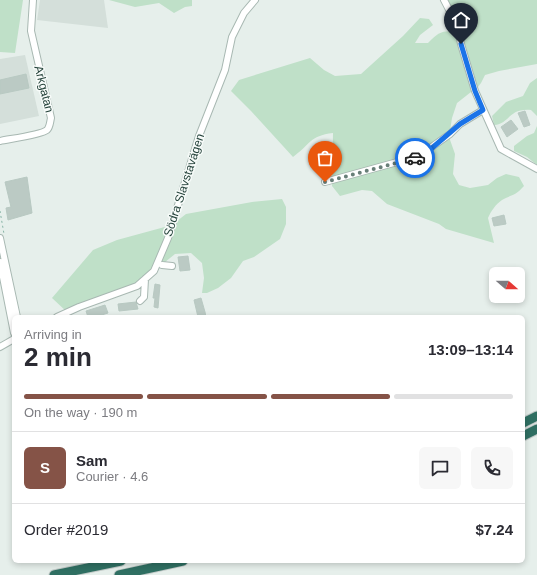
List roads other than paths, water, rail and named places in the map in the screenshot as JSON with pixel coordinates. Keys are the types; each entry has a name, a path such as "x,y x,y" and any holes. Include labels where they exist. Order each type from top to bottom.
{"highway":[{"path":"525,422 537,416"},
{"path":"525,435 537,429"},
{"path":"54,575 112,563"},
{"path":"119,575 174,563"}],"street":[{"name":"Arkgatan","path":"0,141 40,133 46,130 50,124 51,118 31,31 33,0"},
{"name":"Södra Slavstavägen","path":"61,315 137,286 154,271 168,238 199,136 225,70 232,37 244,13 255,0"},
{"path":"444,0 458,25 461,44 475,91 502,149 537,169"},
{"path":"325,182 419,156 450,134 460,124 483,110"},
{"path":"0,238 3,269 12,321"},
{"path":"0,262 15,315"},
{"path":"162,264 172,266"},
{"path":"144,279 145,299"},
{"path":"0,347 12,340"}]}
